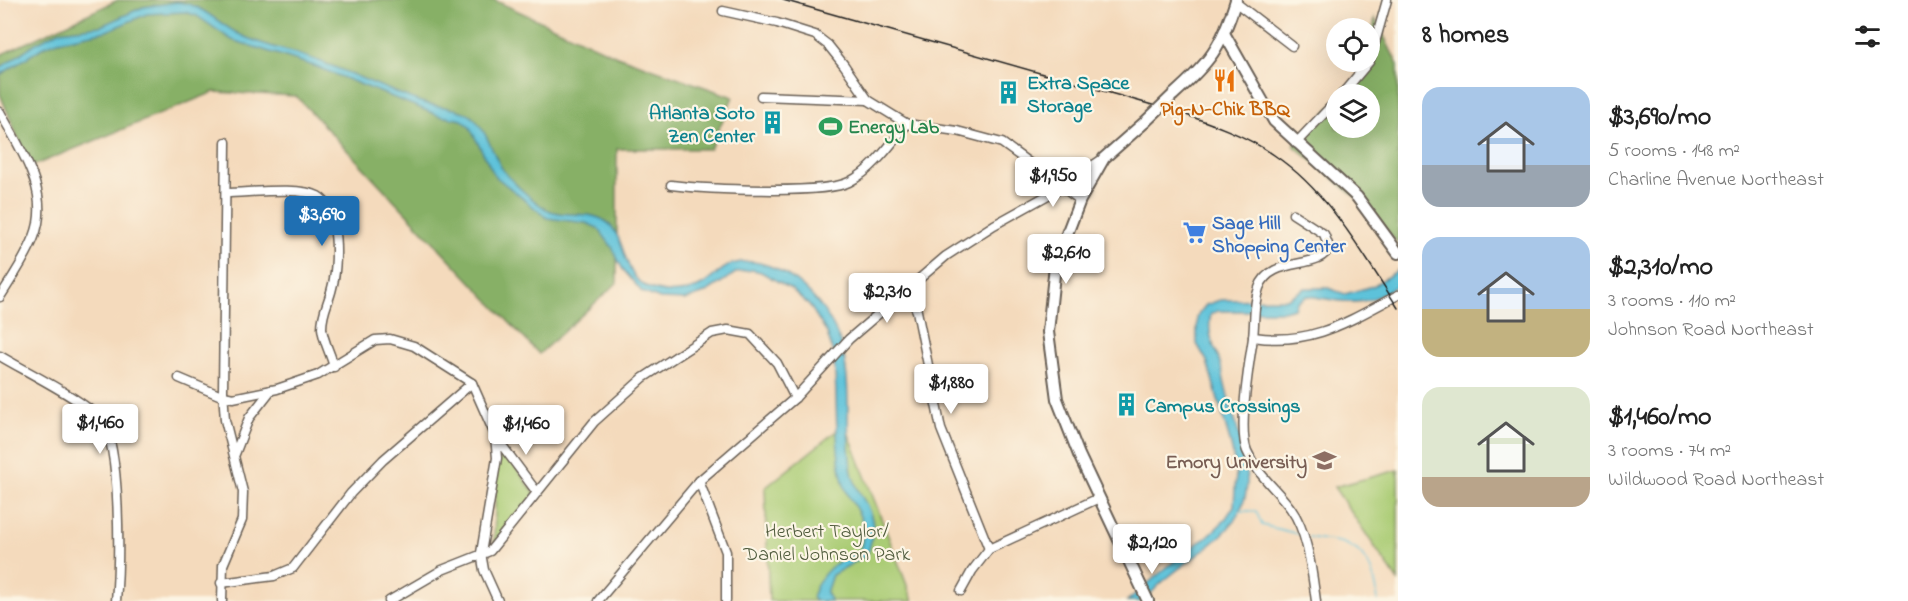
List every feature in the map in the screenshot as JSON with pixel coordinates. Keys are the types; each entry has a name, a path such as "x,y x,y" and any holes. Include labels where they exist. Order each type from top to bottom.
{"main road":[{"path":"1148,601 1057,399 1048,339 1055,265 1080,200 1104,158 1215,54 1225,35 1235,1"},
{"path":"1225,35 1264,105 1296,143 1347,187 1398,253"}],"street":[{"path":"1380,24 1387,0"},
{"path":"1235,1 1292,46"},
{"path":"723,11 777,22 815,35 828,45 868,100 907,124 957,131 1002,143 1059,187 1080,200"},
{"path":"1350,84 1360,72"},
{"path":"761,96 868,100"},
{"path":"1296,143 1326,111"},
{"path":"0,112 33,175 39,216 35,236 26,255 0,297"},
{"path":"671,185 799,190 834,188 850,182 865,171 907,124"},
{"path":"222,601 223,565 242,520 243,492 225,420 226,142"},
{"path":"598,601 631,558 699,481 795,398 849,339 967,241 1048,195 1104,158"},
{"path":"226,193 303,192 318,196 327,204 334,226 336,256 332,288 324,309 323,335 334,367"},
{"path":"1293,214 1324,234 1329,244 1328,251 1321,257 1276,269 1263,279 1258,289 1247,371 1244,426 1246,449 1259,473 1291,508 1299,521 1317,601"},
{"path":"907,289 917,311 941,429 989,549"},
{"path":"1253,337 1283,339 1323,332 1346,324 1398,295"},
{"path":"389,601 442,570 490,551 536,491 604,413 643,378 712,333 728,330 750,334 777,363 795,398"},
{"path":"179,378 224,397 233,398 271,390 334,367 375,340 390,339 414,346 472,383 495,435 536,491"},
{"path":"0,356 90,410 102,421 110,435 117,530 116,601"},
{"path":"221,583 274,576 293,568 351,493 383,460 472,383"},
{"path":"235,454 249,418 271,390"},
{"path":"495,435 497,458 481,554 484,570 498,601"},
{"path":"699,481 726,552 726,601"},
{"path":"961,591 972,571 989,549 1100,498"}],"green space":[{"path":"118,0 494,0 617,56 733,97 710,149 617,149 617,283 539,354 296,96 214,92 30,167 0,94 0,55"},
{"path":"1380,28 1398,65 1398,244 1365,205 1293,145 1326,112 1326,138 1380,138 1380,84 1354,84 1365,72 1380,72"},
{"name":"Herbert Taylor/ Daniel Johnson Park","path":"845,424 913,601 769,601 765,488"},
{"path":"497,442 536,495 494,544"},
{"path":"1398,470 1398,581 1334,487"}],"water":[{"path":"176,2 195,6 236,33 254,41 319,61 421,102 460,111 471,116 477,121 499,164 517,186 546,209 562,214 595,216 610,225 619,239 631,271 642,284 649,288 664,292 688,291 702,285 728,266 743,262 764,264 795,280 827,315 838,335 847,376 851,467 858,490 868,507 873,526 867,555 832,575 826,593 831,601 815,601 812,597 820,580 830,568 860,551 863,527 858,512 846,492 840,466 833,353 827,333 810,306 791,289 753,270 737,272 705,293 685,300 660,299 642,292 622,268 612,247 598,228 586,223 547,218 495,176 469,126 462,120 440,116 314,66 232,40 197,16 185,12 147,14 107,31 58,41 45,46 0,75 0,68 36,43 59,31 101,26 143,7"},
{"path":"1398,270 1398,285 1385,293 1363,301 1344,302 1307,296 1297,302 1294,308 1284,311 1218,311 1211,314 1211,339 1221,367 1246,463 1247,485 1243,503 1236,518 1212,544 1163,581 1143,601 1127,601 1186,551 1208,536 1224,521 1234,506 1236,473 1231,445 1207,361 1197,344 1197,316 1206,305 1220,300 1287,299 1305,288 1328,288 1345,294 1373,286"}],"waterway":[{"path":"1240,511 1256,511 1262,525 1298,534"},
{"path":"1309,537 1343,543 1359,552 1373,574 1378,601"}],"railway":[{"path":"783,0 1177,112 1251,141 1294,170 1328,205 1344,225 1398,308"}],"place":[{"name":"Pig-N-Chik BBQ","path":"1225,80"},
{"name":"Extra Space Storage","path":"1009,93"},
{"name":"Atlanta Soto Zen Center","path":"773,123"},
{"name":"Energy Lab","path":"830,126"},
{"name":"Sage Hill Shopping Center","path":"1194,233"},
{"name":"Campus Crossings","path":"1127,405"},
{"name":"Emory University","path":"1325,461"}]}
